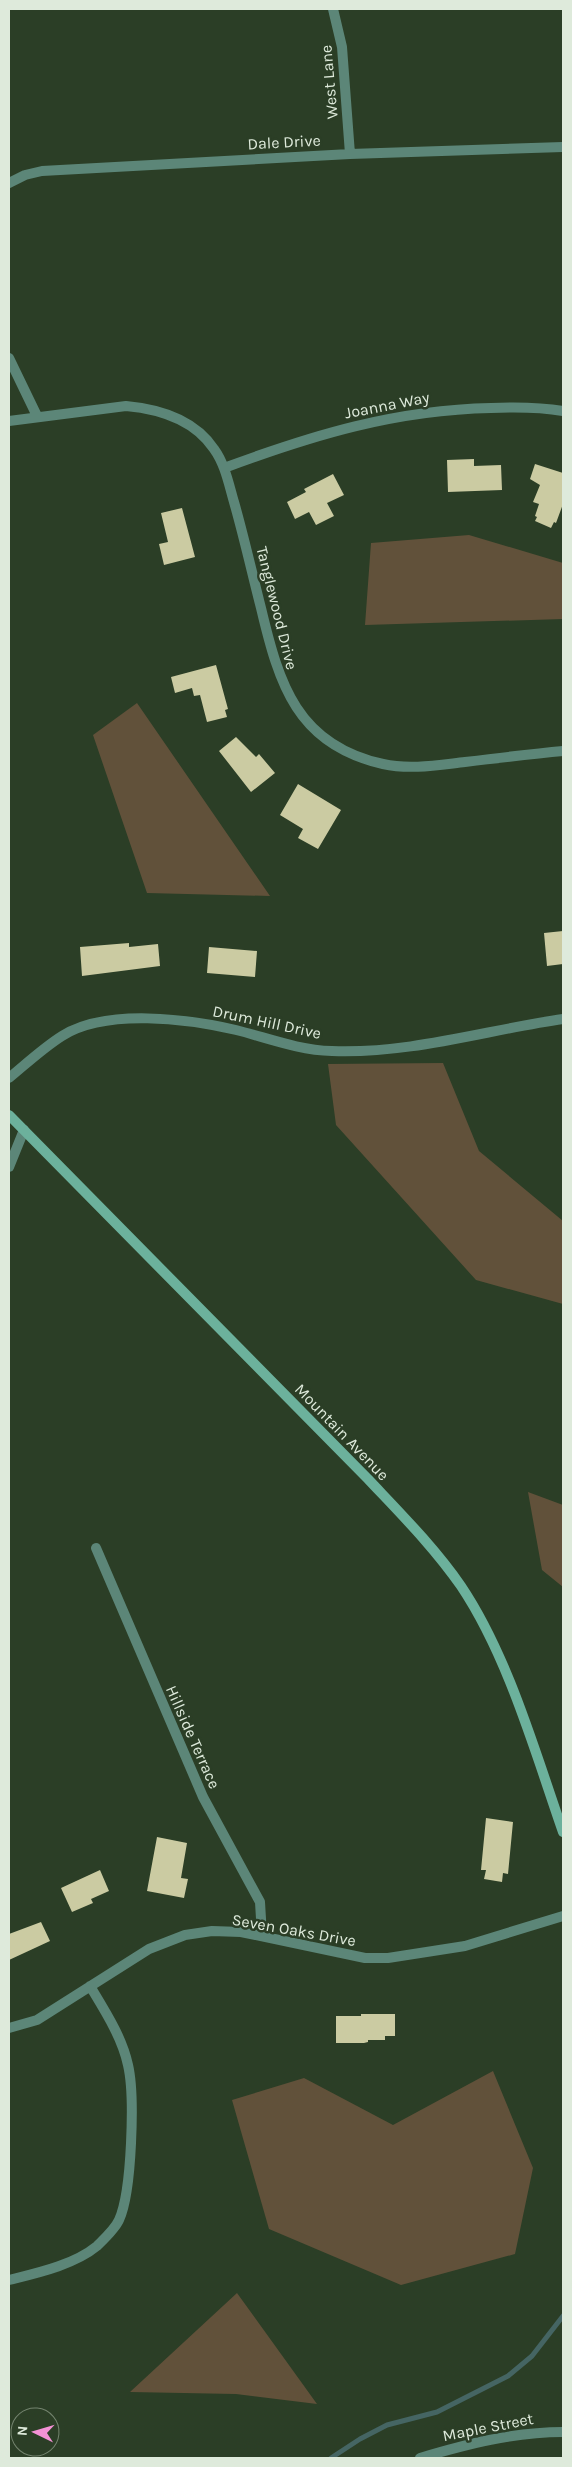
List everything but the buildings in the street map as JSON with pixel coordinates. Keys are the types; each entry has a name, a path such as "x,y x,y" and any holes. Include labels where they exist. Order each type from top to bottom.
{"main road":[{"name":"Mountain Avenue","path":"9,1115 375,1486 425,1542 460,1586 489,1636 516,1700 563,1832"}],"street":[{"name":"West Lane","path":"333,9 342,47 350,154"},
{"name":"Dale Drive","path":"9,183 25,175 42,171 350,154 563,147"},
{"path":"9,358 38,416"},
{"name":"Tanglewood Drive","path":"9,420 126,406 167,413 182,420 199,433 215,449 224,468 276,669 288,697 318,732 356,756 399,767 414,767 563,750"},
{"name":"Joanna Way","path":"224,468 290,443 348,426 402,415 458,409 521,407 563,411"},
{"name":"Drum Hill Drive","path":"9,1078 63,1035 95,1024 140,1018 181,1020 237,1030 300,1048 332,1051 386,1050 435,1044 518,1025 563,1019"},
{"path":"9,1167 24,1130"},
{"name":"Hillside Terrace","path":"96,1548 203,1798 260,1902 262,1936"},
{"name":"Seven Oaks Drive","path":"9,2028 37,2020 149,1949 185,1935 212,1931 262,1936 365,1958 388,1958 465,1946 563,1916"},
{"path":"9,2280 84,2255 98,2245 119,2220 128,2191 131,2123 128,2066 107,2014 90,1986"},
{"name":"Maple Street","path":"420,2458 456,2447 502,2437 540,2432 563,2432"}],"shaded area":[{"path":"469,535 563,563 563,619 365,625 371,543"},
{"path":"137,703 270,896 147,893 93,735"},
{"path":"443,1063 479,1151 563,1221 563,1304 476,1280 336,1125 328,1064"},
{"path":"528,1492 563,1505 563,1587 542,1570"},
{"path":"493,2071 533,2168 515,2254 401,2285 269,2229 232,2100 304,2078 393,2125"},
{"path":"237,2293 317,2404 236,2394 130,2392"}],"waterway":[{"path":"331,2458 360,2439 387,2425 437,2412 508,2376 532,2356 563,2316"}]}
